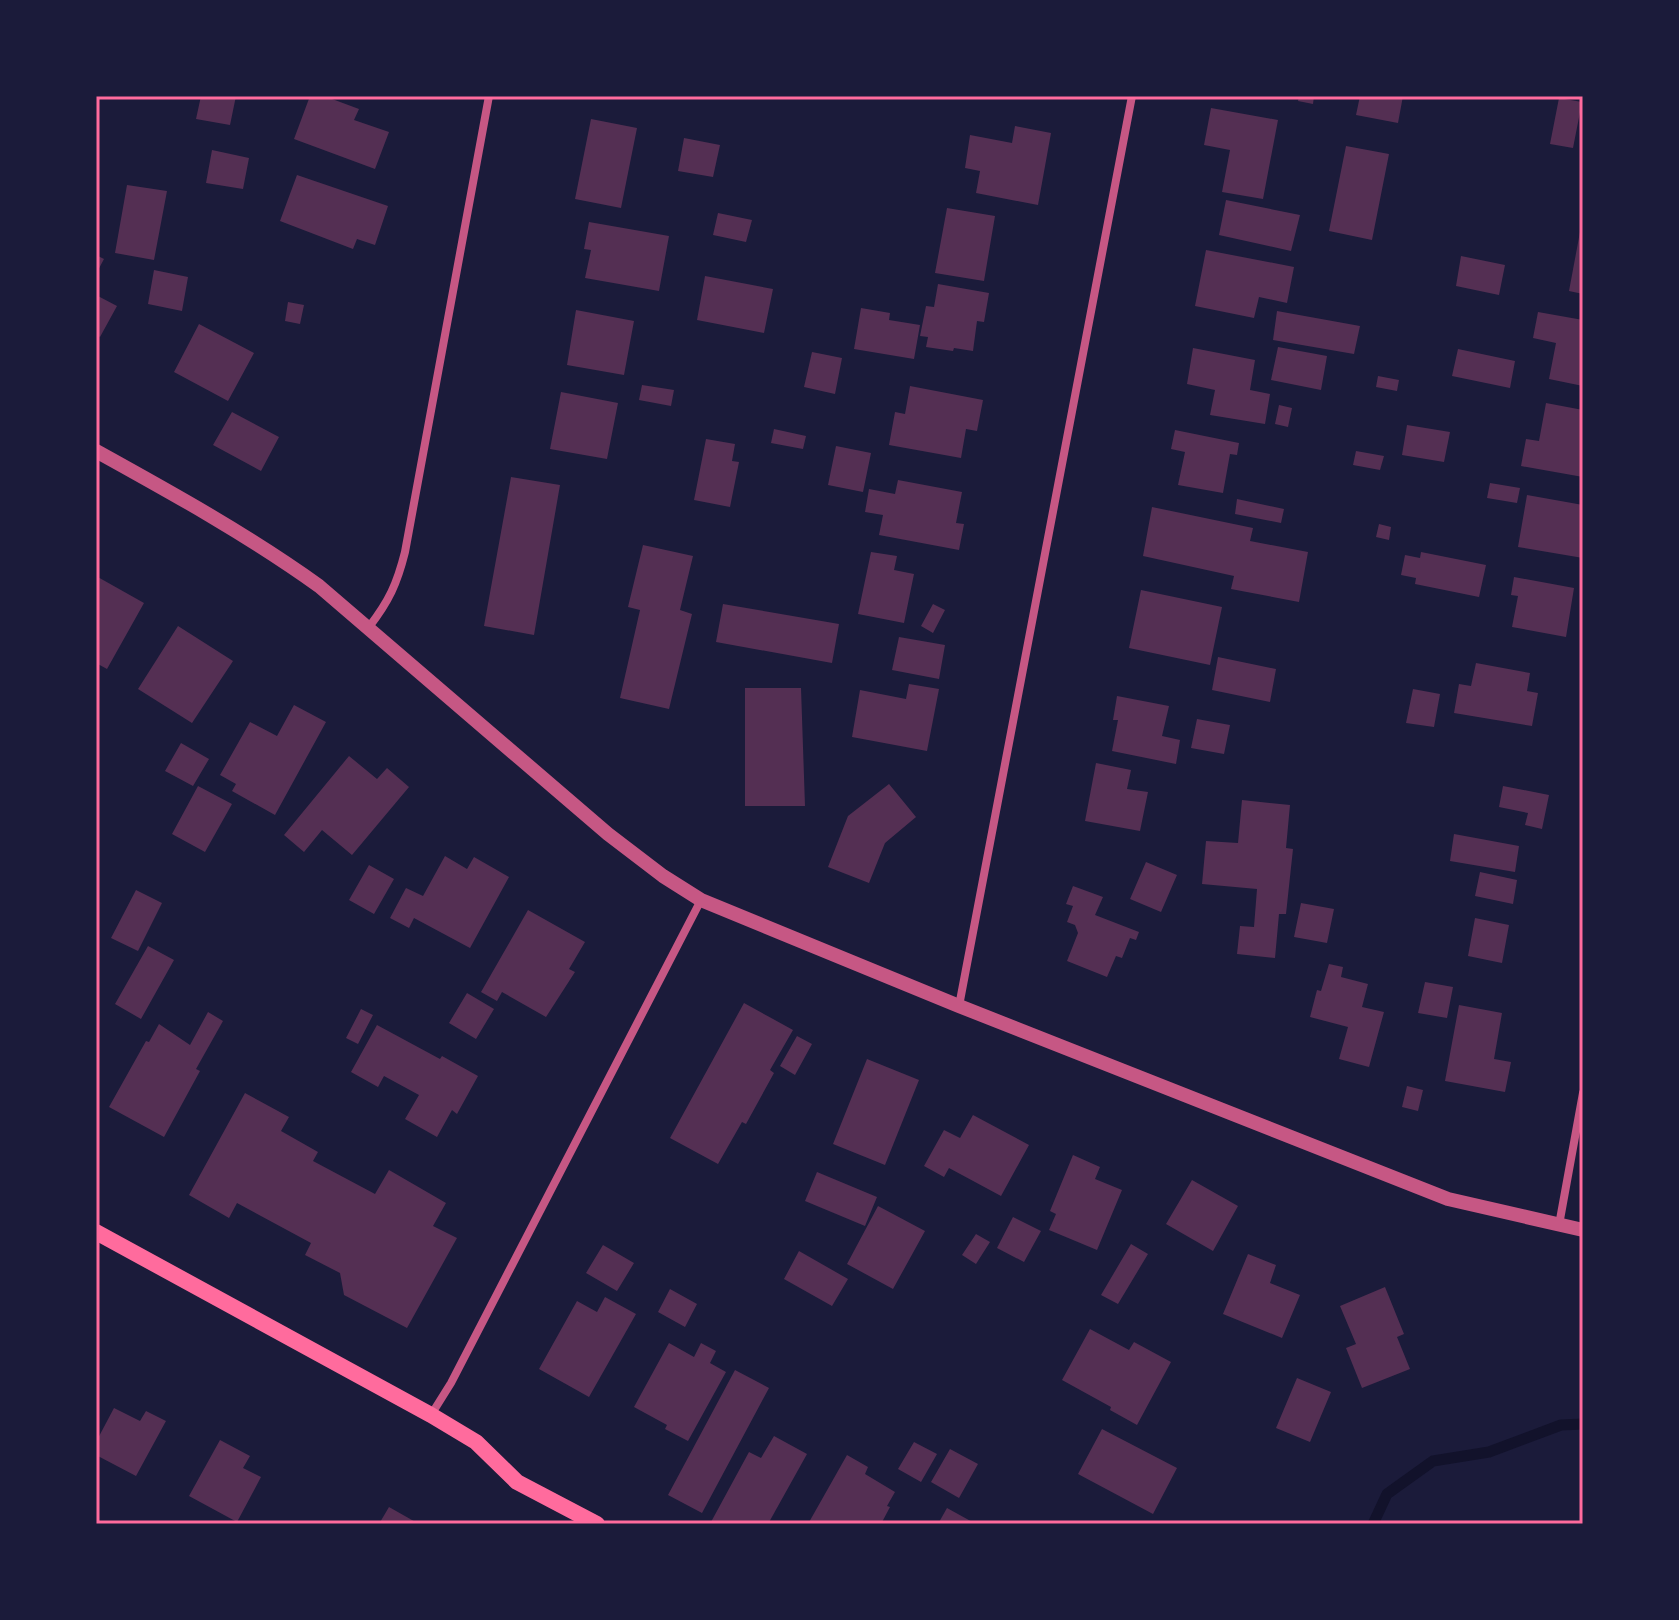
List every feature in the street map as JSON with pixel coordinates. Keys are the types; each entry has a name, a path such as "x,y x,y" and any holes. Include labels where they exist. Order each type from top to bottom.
{"main road":[{"path":"96,1232 431,1415 476,1442 517,1482 594,1523"}],"street":[{"path":"369,627 397,584 405,552 489,96"},
{"path":"959,1006 1132,96"},
{"path":"96,451 271,551 319,586 608,834 663,876 701,900 959,1006 1448,1199 1583,1230"},
{"path":"431,1415 451,1383 701,900"},
{"path":"1559,1225 1583,1093"}],"building":[{"path":"201,96 236,96 230,125 196,119"},
{"path":"310,96 324,96 359,109 354,120 389,132 375,169 294,139"},
{"path":"1299,96 1314,96 1313,104 1298,101"},
{"path":"1360,96 1403,96 1398,123 1356,115"},
{"path":"1559,98 1582,102 1573,148 1550,144"},
{"path":"1211,108 1278,120 1263,199 1222,192 1230,150 1204,145"},
{"path":"591,119 637,128 621,208 575,199"},
{"path":"1015,126 1051,133 1038,205 976,193 980,171 965,168 970,135 1012,143"},
{"path":"684,138 720,145 713,177 678,171"},
{"path":"1346,146 1389,154 1372,240 1329,231"},
{"path":"212,150 249,158 243,189 206,183"},
{"path":"297,175 388,206 375,245 357,239 353,249 280,221"},
{"path":"127,185 167,191 154,260 115,253"},
{"path":"1226,200 1300,215 1291,251 1219,235"},
{"path":"947,208 995,216 984,281 935,273"},
{"path":"718,213 752,220 746,242 713,235"},
{"path":"589,222 669,236 659,291 585,278 591,250 584,249"},
{"path":"1580,232 1583,232 1583,294 1569,291"},
{"path":"1206,250 1294,267 1287,303 1259,297 1254,318 1195,306"},
{"path":"96,255 104,259 96,274"},
{"path":"1461,256 1505,265 1499,295 1456,286"},
{"path":"154,270 188,277 182,311 148,304"},
{"path":"705,276 773,289 764,333 697,320"},
{"path":"938,284 989,293 984,322 977,321 973,351 926,347 928,337 920,336 926,306 934,307"},
{"path":"96,295 117,306 100,337 96,334"},
{"path":"288,302 304,305 300,324 285,321"},
{"path":"861,308 890,313 889,320 920,325 914,359 854,349"},
{"path":"576,310 634,321 624,375 567,365"},
{"path":"1277,311 1360,326 1354,354 1273,340"},
{"path":"1538,312 1583,320 1583,386 1549,379 1556,343 1533,338"},
{"path":"199,324 254,353 228,401 174,372"},
{"path":"1278,347 1327,356 1321,390 1271,380"},
{"path":"1193,348 1255,360 1250,390 1270,394 1265,424 1210,415 1215,390 1187,384"},
{"path":"1458,349 1515,361 1510,388 1452,376"},
{"path":"812,352 842,358 835,394 804,387"},
{"path":"1378,376 1399,380 1397,391 1376,387"},
{"path":"642,385 674,390 671,406 639,400"},
{"path":"910,386 983,400 977,431 966,429 961,458 889,445 895,412 905,414"},
{"path":"561,392 618,403 607,459 550,449"},
{"path":"1546,403 1583,410 1583,477 1521,466 1526,439 1539,441"},
{"path":"1279,405 1292,408 1288,427 1275,424"},
{"path":"232,412 279,437 261,471 213,445"},
{"path":"1407,425 1450,432 1444,462 1402,455"},
{"path":"774,429 806,436 803,449 771,443"},
{"path":"1175,430 1239,443 1237,455 1230,454 1223,493 1178,485 1185,452 1171,449"},
{"path":"706,439 735,444 732,461 739,462 730,507 694,500"},
{"path":"836,446 871,453 863,492 828,485"},
{"path":"1356,451 1384,456 1380,470 1353,465"},
{"path":"511,477 560,485 534,635 484,626"},
{"path":"898,480 962,492 956,523 964,524 959,550 879,535 883,515 865,512 869,489 895,494"},
{"path":"1490,483 1520,488 1517,503 1487,498"},
{"path":"1527,495 1583,505 1583,558 1518,547"},
{"path":"1237,499 1284,509 1281,523 1235,514"},
{"path":"1152,507 1253,528 1250,541 1308,552 1299,602 1231,589 1234,576 1143,556"},
{"path":"1379,524 1391,527 1389,540 1376,537"},
{"path":"643,545 693,556 680,610 692,614 669,709 620,698 640,610 628,607"},
{"path":"871,552 897,556 894,570 914,574 904,623 858,614"},
{"path":"1421,552 1486,565 1479,597 1415,584 1416,578 1401,575 1405,555 1420,558"},
{"path":"96,576 144,603 107,669 96,663"},
{"path":"1514,577 1574,588 1566,637 1512,627 1518,596 1511,595"},
{"path":"1141,590 1222,607 1210,665 1129,648"},
{"path":"723,604 839,624 832,663 716,642"},
{"path":"933,604 945,610 933,633 921,626"},
{"path":"178,626 233,661 192,723 138,689"},
{"path":"899,637 945,645 939,679 892,670"},
{"path":"1218,657 1276,669 1270,702 1212,690"},
{"path":"1476,663 1530,673 1527,691 1538,693 1532,726 1454,713 1459,684 1471,686"},
{"path":"909,684 939,689 927,751 852,737 860,690 906,699"},
{"path":"745,688 801,688 805,806 745,806"},
{"path":"1413,689 1440,694 1434,727 1406,723"},
{"path":"1117,696 1169,706 1162,736 1180,740 1176,764 1112,751 1118,720 1113,720"},
{"path":"294,705 326,722 275,815 232,791 236,784 220,775 250,722 277,736"},
{"path":"1197,719 1230,725 1224,754 1191,748"},
{"path":"181,743 209,759 193,786 165,771"},
{"path":"349,756 377,779 387,768 409,787 352,855 322,830 304,852 284,835"},
{"path":"1096,763 1131,770 1127,789 1148,792 1140,831 1085,821"},
{"path":"889,784 916,817 885,843 869,883 828,867 848,816"},
{"path":"198,786 232,804 205,852 172,834"},
{"path":"1503,786 1549,795 1542,829 1525,825 1528,813 1499,807"},
{"path":"1242,800 1290,805 1286,848 1293,849 1286,914 1279,914 1275,958 1237,954 1240,926 1254,927 1257,889 1202,884 1206,841 1238,843"},
{"path":"1454,834 1519,846 1515,872 1450,861"},
{"path":"445,856 467,869 474,857 509,877 470,948 414,918 409,928 390,918 406,888 423,896"},
{"path":"1146,862 1177,875 1161,912 1130,899"},
{"path":"369,865 394,879 374,914 349,900"},
{"path":"1480,872 1517,880 1513,904 1475,896"},
{"path":"1073,886 1103,897 1095,915 1139,932 1136,940 1130,938 1122,958 1116,956 1107,977 1067,961 1078,933 1075,925 1067,922 1073,906 1066,904"},
{"path":"136,890 162,903 138,951 111,938"},
{"path":"1301,903 1334,909 1327,943 1294,937"},
{"path":"528,910 585,942 569,969 575,972 546,1017 502,992 497,1001 481,992"},
{"path":"1475,918 1509,925 1502,963 1468,956"},
{"path":"148,946 174,960 141,1019 115,1004"},
{"path":"1329,964 1343,967 1341,977 1368,984 1362,1007 1384,1012 1369,1067 1339,1059 1348,1027 1310,1017 1317,990 1321,991"},
{"path":"1425,982 1453,987 1447,1018 1418,1013"},
{"path":"467,993 494,1009 476,1039 449,1023"},
{"path":"744,1003 793,1030 770,1070 774,1073 746,1124 742,1122 718,1164 670,1138"},
{"path":"1459,1005 1502,1013 1494,1059 1511,1062 1505,1092 1445,1081"},
{"path":"361,1009 373,1015 358,1044 346,1038"},
{"path":"208,1012 223,1021 164,1137 109,1107 159,1024 190,1045"},
{"path":"377,1025 478,1076 457,1114 452,1110 437,1137 405,1119 419,1095 384,1076 378,1087 351,1072"},
{"path":"797,1036 812,1044 795,1075 780,1066"},
{"path":"867,1059 919,1080 885,1165 833,1144"},
{"path":"1407,1086 1423,1090 1418,1111 1402,1107"},
{"path":"245,1093 289,1117 281,1131 318,1152 313,1161 375,1194 389,1170 446,1203 433,1226 457,1238 407,1328 344,1295 340,1273 305,1255 311,1243 237,1203 229,1218 189,1195"},
{"path":"973,1115 1029,1145 1001,1196 949,1168 944,1177 924,1166 944,1130 960,1138"},
{"path":"1073,1155 1100,1167 1095,1179 1122,1190 1097,1250 1049,1230 1056,1214 1050,1211"},
{"path":"817,1172 877,1197 865,1226 805,1201"},
{"path":"1192,1180 1238,1206 1213,1251 1166,1224"},
{"path":"878,1206 925,1231 893,1289 847,1264"},
{"path":"1013,1217 1041,1231 1024,1262 997,1248"},
{"path":"976,1234 990,1242 976,1264 962,1255"},
{"path":"1131,1244 1148,1254 1118,1304 1101,1295"},
{"path":"603,1245 634,1263 617,1291 586,1273"},
{"path":"799,1251 848,1279 832,1306 784,1279"},
{"path":"1248,1254 1276,1265 1270,1283 1300,1295 1282,1338 1223,1314"},
{"path":"1385,1287 1404,1334 1397,1337 1410,1369 1362,1388 1346,1348 1356,1344 1340,1306"},
{"path":"670,1289 697,1304 685,1327 658,1312"},
{"path":"605,1297 636,1314 589,1397 539,1369 577,1301 597,1312"},
{"path":"1090,1329 1129,1350 1134,1342 1171,1362 1137,1425 1062,1380"},
{"path":"669,1343 694,1357 701,1343 716,1351 710,1363 726,1372 688,1441 634,1407"},
{"path":"735,1370 769,1388 702,1513 668,1495"},
{"path":"1297,1378 1331,1392 1310,1442 1276,1428"},
{"path":"114,1408 140,1421 146,1411 166,1421 136,1476 96,1455 96,1442"},
{"path":"1102,1429 1177,1468 1153,1514 1078,1474"},
{"path":"774,1436 807,1454 768,1524 711,1522 749,1452 761,1458"},
{"path":"220,1440 250,1456 243,1468 261,1477 237,1522 189,1496"},
{"path":"914,1442 937,1454 921,1482 898,1469"},
{"path":"950,1449 978,1464 959,1498 931,1482"},
{"path":"847,1455 868,1467 865,1474 895,1492 881,1524 808,1524"},
{"path":"389,1507 419,1524 379,1524"},
{"path":"947,1508 976,1524 938,1524"}],"waterway":[{"path":"1373,1524 1387,1494 1433,1461 1489,1452 1561,1425 1583,1424"}]}
